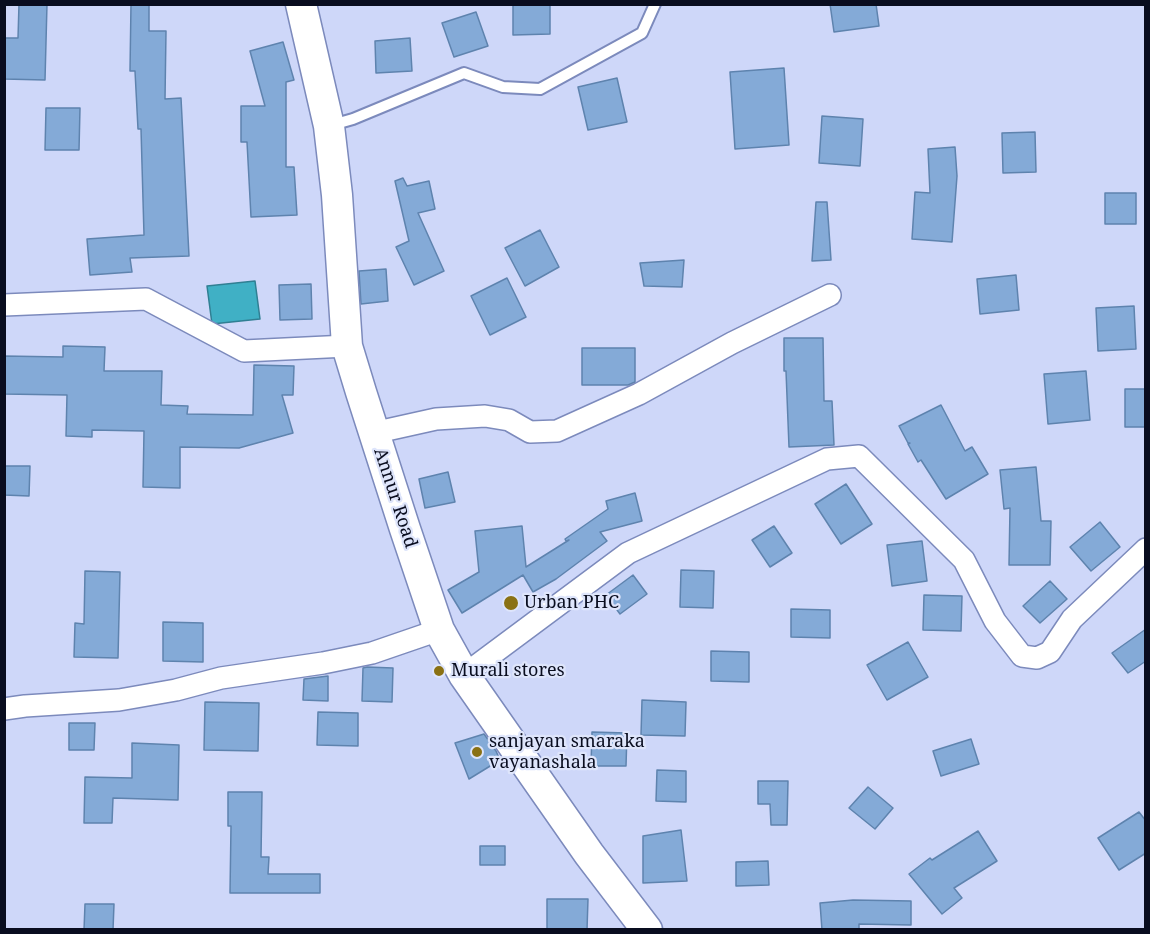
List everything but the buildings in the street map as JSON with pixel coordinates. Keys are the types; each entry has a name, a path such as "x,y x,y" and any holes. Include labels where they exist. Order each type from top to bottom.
{"main road":[{"name":"Annur Road","path":"301,4 329,126 337,195 347,346 440,630 464,675 589,854 647,930"}],"street":[{"path":"374,433 436,419 485,416 509,420 530,432 557,431 639,394 732,343 830,295"},
{"path":"4,305 146,299 243,351 347,346"},
{"path":"464,675 628,553 828,459 859,456 964,560 995,621 1022,656 1037,658 1050,652 1072,619 1146,549"},
{"path":"4,709 119,700 164,692 221,678 323,663 372,653 440,630"}],"lane":[{"path":"329,126 353,119 464,73 503,87 540,89 642,33 655,4"}],"shaded area":[{"path":"255,281 260,319 212,324 207,286"}],"place":[{"name":"Urban PHC","path":"511,603"},
{"name":"Murali stores","path":"439,671"},
{"name":"sanjayan smaraka vayanashala","path":"477,752"}]}
